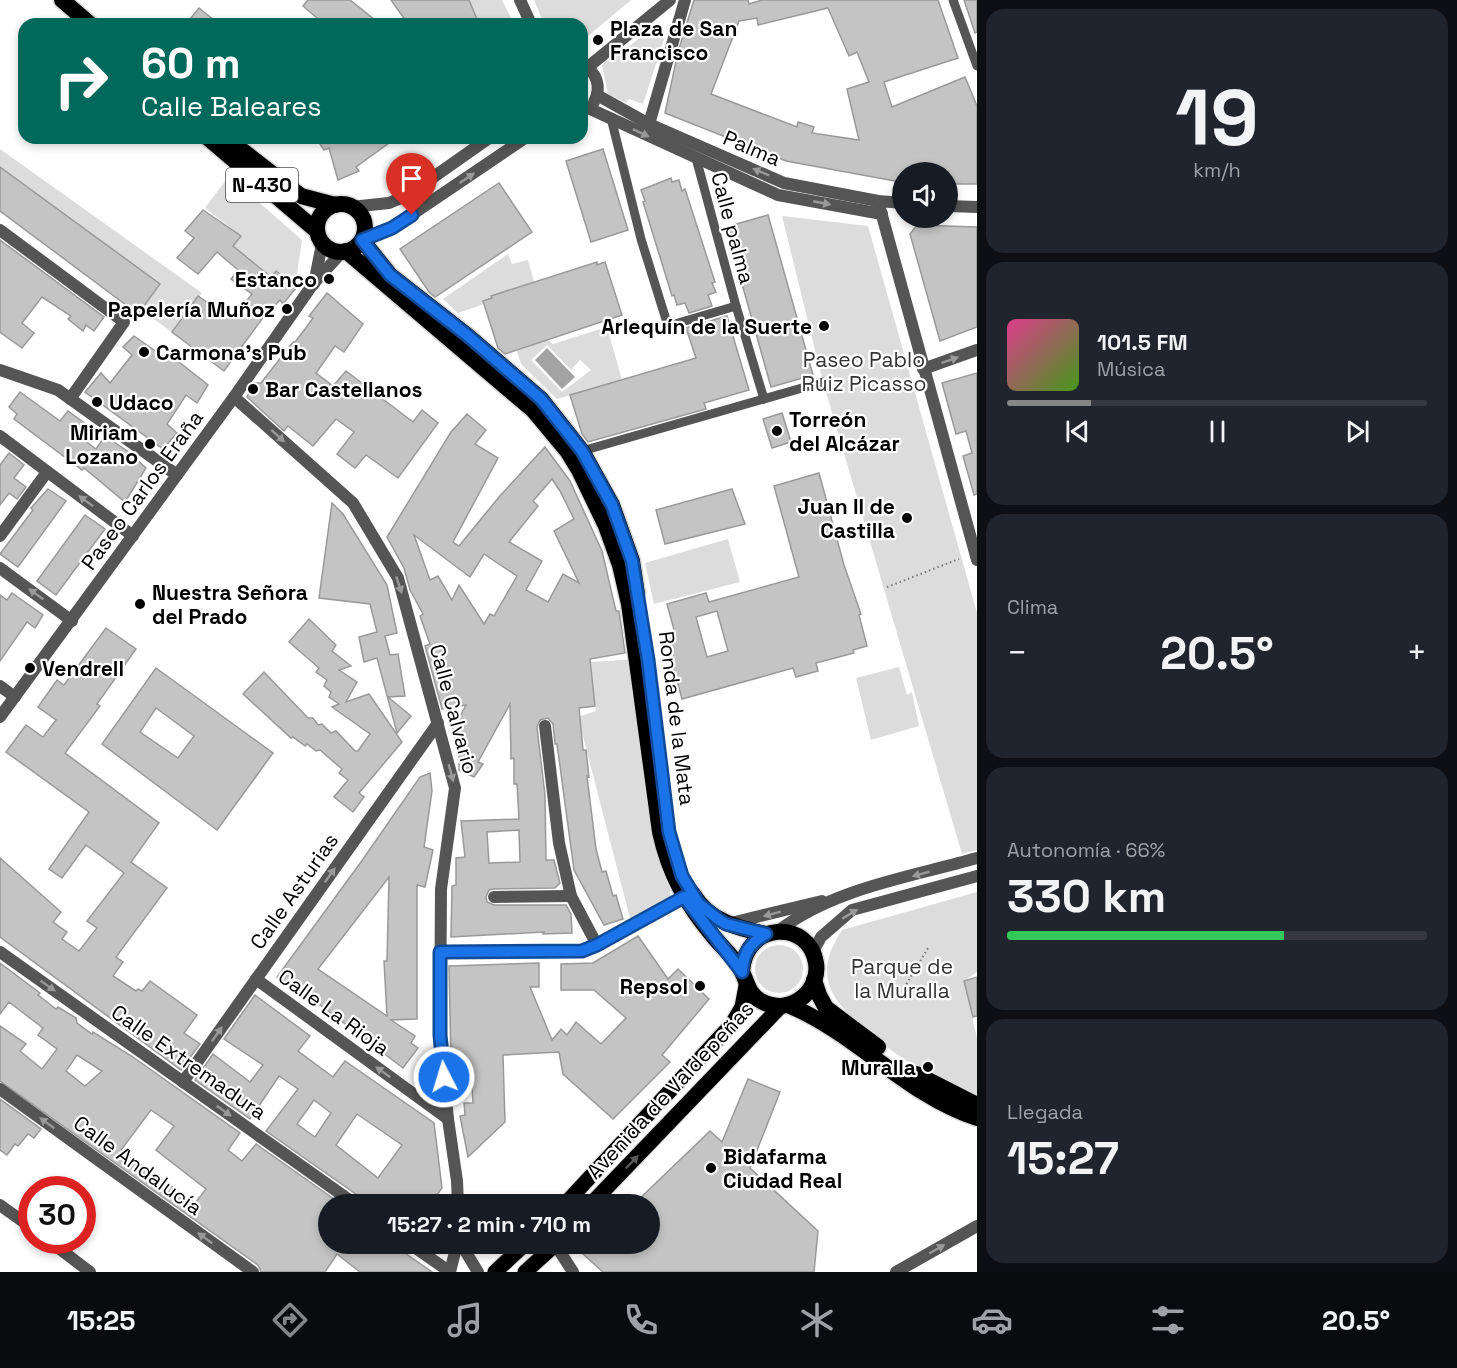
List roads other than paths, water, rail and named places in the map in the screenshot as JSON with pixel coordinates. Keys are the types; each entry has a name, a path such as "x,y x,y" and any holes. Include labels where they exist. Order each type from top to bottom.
{"highway":[{"path":"47,0 68,18"},
{"path":"62,0 83,18"},
{"name":"N-430","path":"215,144 335,252 344,252"},
{"name":"N-430","path":"234,144 301,196 343,206"},
{"path":"343,206 363,220 362,239 353,249 344,252"},
{"name":"N-430","path":"320,238 321,215 343,206"},
{"name":"Ronda de la Mata","path":"362,239 390,275 468,336 541,399 582,451 612,505 632,561 648,660 667,821 674,854 682,876 699,904 726,924 772,933"},
{"name":"Ronda de la Mata","path":"344,252 533,410 568,452 592,494 620,565 629,604 665,856 684,897 744,979"},
{"path":"744,979 743,960 748,949 756,940 772,933 790,933 800,938 809,946 814,956 816,964 814,980 804,996 784,1005"},
{"name":"N-430","path":"744,979 760,1001 784,1005 816,1017 918,1089 977,1118"},
{"path":"814,980 826,1008 862,1036 922,1079 977,1105"}],"main road":[{"name":"Avenida de Valdepeñas","path":"574,1194 732,1024 742,1008 744,979"},
{"name":"Avenida de Valdepeñas","path":"601,1194 784,1005"},
{"path":"495,1272 514,1254"},
{"path":"525,1272 544,1254"}],"street":[{"path":"520,0 528,18"},
{"path":"588,64 670,0"},
{"path":"649,124 686,0"},
{"path":"953,0 977,66"},
{"path":"588,70 598,82 597,95 588,106"},
{"name":"Palma","path":"597,95 649,124 784,183 880,208"},
{"name":"Palma","path":"588,111 610,118 778,195 880,208 892,205"},
{"path":"610,118 668,326 736,306"},
{"path":"343,206 389,203 408,195 480,144"},
{"path":"362,239 392,228 516,144"},
{"name":"Calle palma","path":"696,158 764,399"},
{"path":"958,206 977,207"},
{"path":"880,208 977,560"},
{"path":"0,230 124,322 70,399"},
{"name":"Paseo Carlos Eraña","path":"314,284 320,238"},
{"name":"Paseo Carlos Eraña","path":"0,717 72,621 314,284 344,252"},
{"path":"923,369 977,350"},
{"path":"2,375 58,390 177,475"},
{"path":"582,451 708,417 823,382"},
{"name":"Calle Calvario","path":"234,397 353,503 398,578 455,788 441,889 440,1035 458,1194"},
{"path":"0,436 133,536"},
{"path":"0,536 47,472"},
{"path":"0,568 72,621"},
{"path":"0,686 15,697"},
{"name":"Calle Asturias","path":"183,1082 438,723"},
{"path":"545,726 558,843 571,896 597,945"},
{"path":"726,924 849,894 977,858"},
{"path":"814,956 815,948 821,937 852,910 977,876"},
{"path":"772,933 849,894"},
{"path":"494,897 571,896"},
{"path":"440,952 582,951 684,897"},
{"name":"Calle Extremadura","path":"0,952 341,1194"},
{"name":"Calle La Rioja","path":"256,979 448,1119"},
{"name":"Calle Andalucía","path":"0,1089 252,1272"},
{"path":"0,1205 18,1218"},
{"path":"896,1272 977,1226"},
{"path":"66,1254 90,1272"},
{"path":"424,1254 450,1272 456,1254"},
{"path":"466,1254 478,1272"},
{"path":"561,1254 573,1272"}],"place":[{"name":"Plaza de San Francisco","path":"598,40"},
{"name":"Estanco","path":"329,279"},
{"name":"Papelería Muñoz","path":"287,309"},
{"name":"Arlequín de la Suerte","path":"824,326"},
{"name":"Carmona's Pub","path":"144,352"},
{"name":"Bar Castellanos","path":"253,389"},
{"name":"Udaco","path":"97,402"},
{"name":"Torreón del Alcázar","path":"777,431"},
{"name":"Miriam Lozano","path":"150,444"},
{"name":"Juan II de Castilla","path":"907,518"},
{"name":"Nuestra Señora del Prado","path":"140,604"},
{"name":"Vendrell","path":"30,668"},
{"name":"Repsol","path":"700,986"},
{"name":"Muralla","path":"928,1067"},
{"name":"Bidafarma Ciudad Real","path":"711,1168"}],"park label":[{"name":"Paseo Pablo Ruiz Picasso","path":"864,371"},
{"name":"Parque de la Muralla","path":"902,978"}]}
